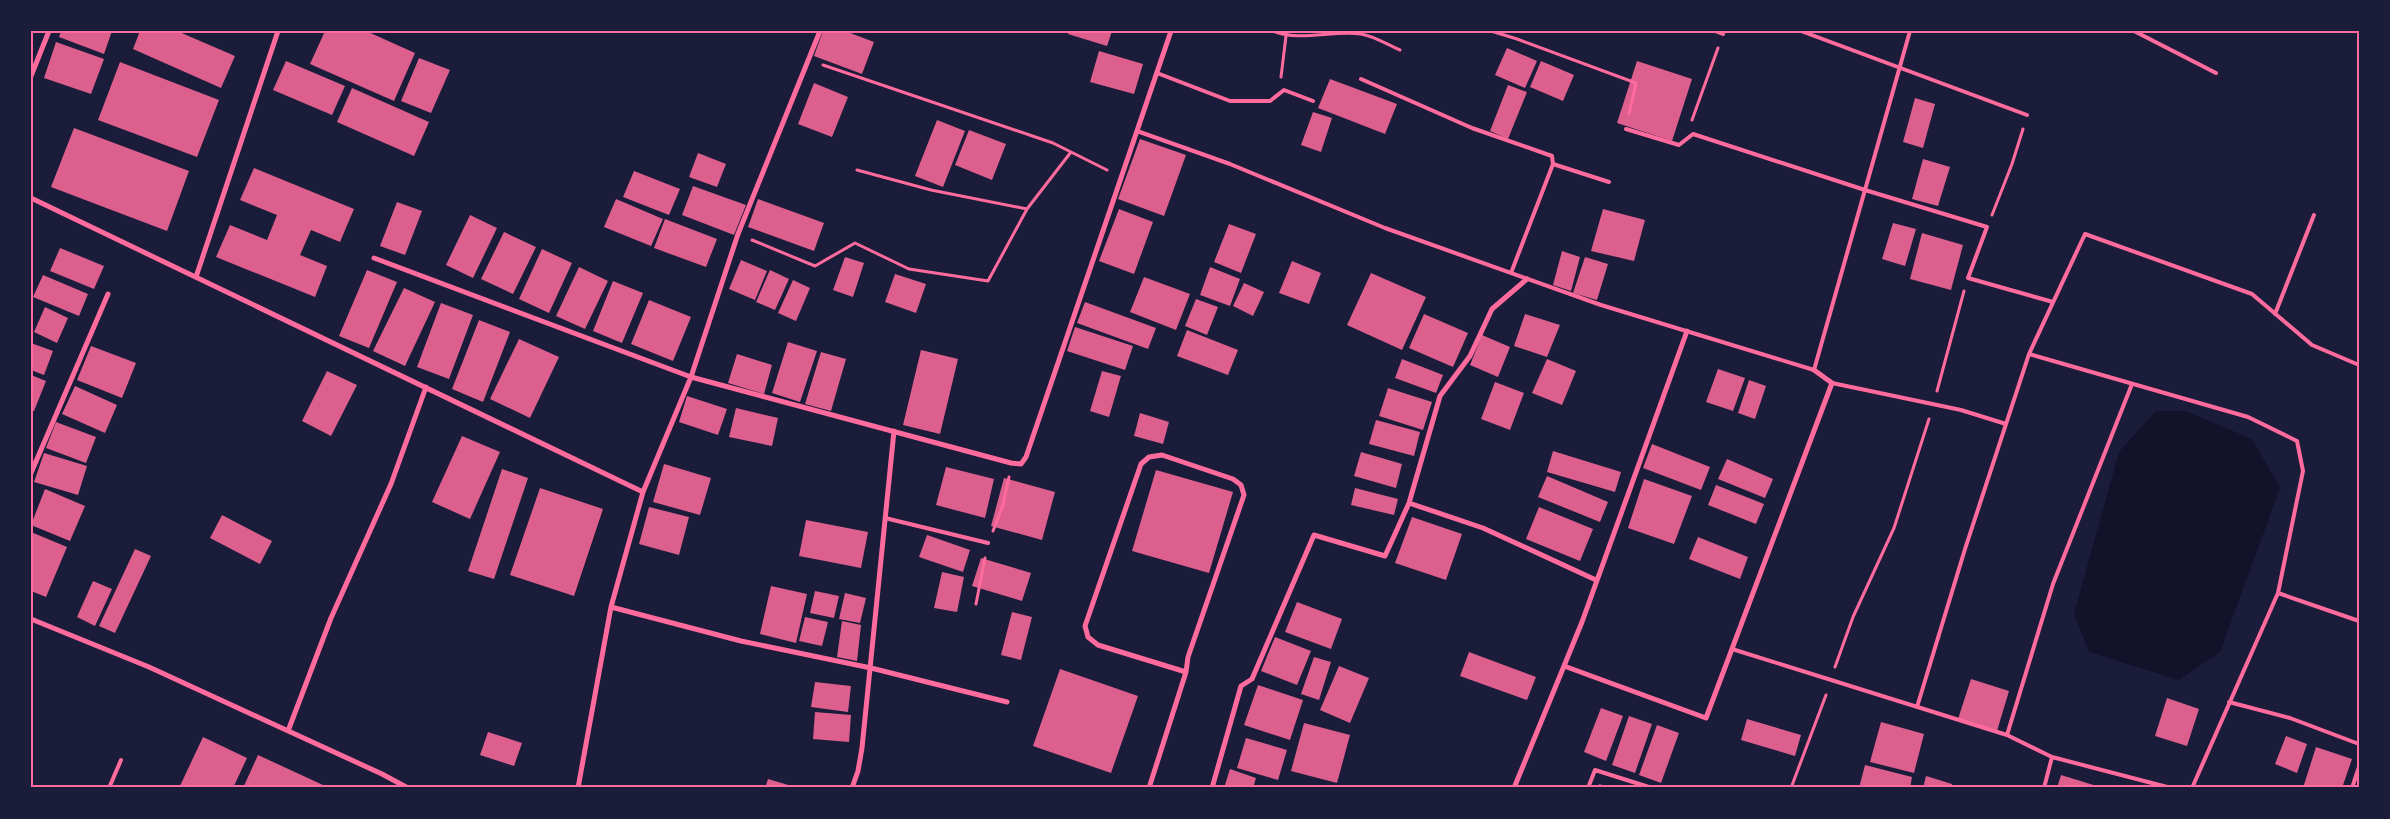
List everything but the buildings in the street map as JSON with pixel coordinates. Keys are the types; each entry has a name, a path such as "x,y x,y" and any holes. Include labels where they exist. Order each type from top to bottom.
{"street":[{"path":"31,76 49,31"},
{"path":"196,277 278,31"},
{"path":"578,788 611,607 643,492 691,377 738,234 820,31"},
{"path":"374,258 691,377 1011,464 1021,464 1026,457 1171,31"},
{"path":"31,198 643,492"},
{"path":"1212,788 1241,686 1252,678 1314,535 1385,556 1409,503 1440,396 1470,356 1492,309 1527,278"},
{"path":"31,473 108,294"},
{"path":"1514,788 1564,666 1687,331"},
{"path":"1564,666 1706,718 1832,384 1814,370"},
{"path":"288,730 331,618 391,484 426,387"},
{"path":"852,788 860,756 871,668 894,431"},
{"path":"1149,788 1186,672 1188,658 1244,495 1241,485 1233,479 1162,455 1149,457 1140,464 1085,626 1088,637 1098,645 1186,672"},
{"path":"1409,503 1483,528 1596,580"},
{"path":"611,607 741,641 871,668 1007,702"},
{"path":"31,619 149,667 288,730 408,788"}],"lane":[{"path":"1715,31 1723,34"},
{"path":"1800,31 2027,115"},
{"path":"1137,131 1230,164 1384,228 1601,305 1814,370 1910,31"},
{"path":"2134,31 2216,72"},
{"path":"1157,73 1230,101 1270,101 1284,90 1313,100"},
{"path":"1361,79 1472,128 1552,156 1553,164 1511,273"},
{"path":"1626,129 1679,145 1693,134 1864,190 1988,227 1968,278 2053,302"},
{"path":"1553,164 1609,182"},
{"path":"2275,314 2314,215"},
{"path":"1917,707 1965,550 2029,354 2085,234 2252,294 2312,345 2359,365"},
{"path":"2029,354 2248,418 2297,441 2303,471 2278,592 2192,788"},
{"path":"1832,384 1961,410 2006,424"},
{"path":"2007,735 2053,584 2132,384"},
{"path":"885,518 988,544"},
{"path":"2278,592 2359,620"},
{"path":"1732,649 2007,735 2052,757 2172,788"},
{"path":"2230,702 2290,718 2359,744"},
{"path":"2044,788 2052,757"},
{"path":"109,788 121,760"},
{"path":"2352,788 2359,767"},
{"path":"1588,788 1594,770 1652,788"}],"path":[{"path":"1273,31 1286,36 1317,33 1362,34 1400,50"},
{"path":"1490,31 1518,39 1636,83 1626,129"},
{"path":"1693,134 1690,126 1723,34"},
{"path":"1284,90 1280,72 1286,36"},
{"path":"808,59 882,86 1053,143 1121,177"},
{"path":"1988,227 2012,164 2027,115"},
{"path":"738,234 815,266 855,243 909,269 988,281 1027,209 1071,152"},
{"path":"857,170 931,190 1027,209"},
{"path":"1791,788 1852,617 1894,528 1933,405 1968,278"}],"shaded area":[{"path":"2156,411 2186,411 2252,439 2280,488 2220,652 2179,680 2089,652 2074,614 2119,452"}]}
